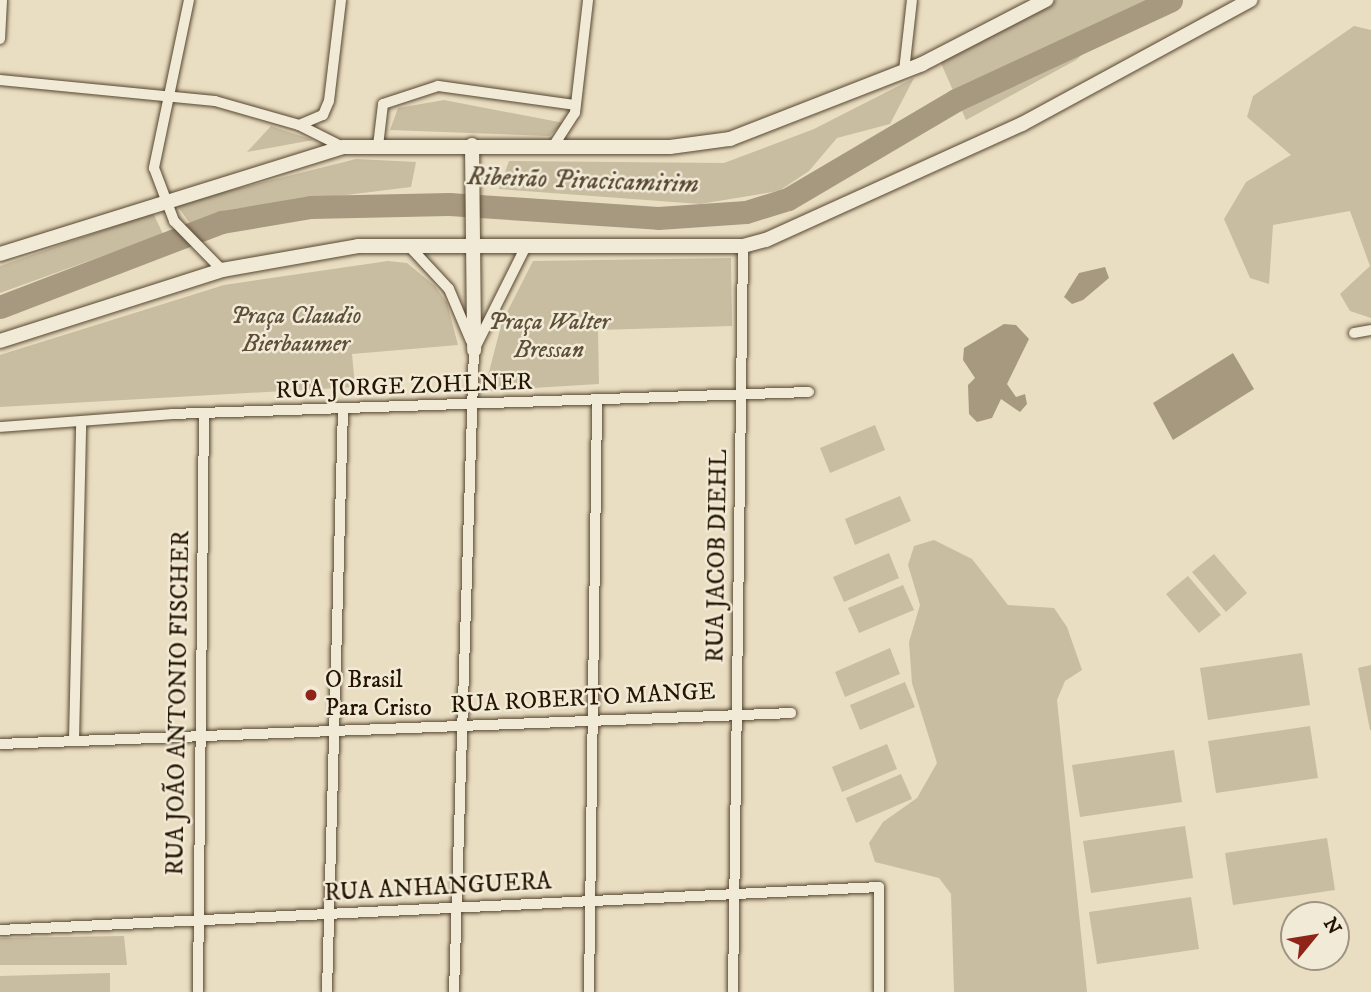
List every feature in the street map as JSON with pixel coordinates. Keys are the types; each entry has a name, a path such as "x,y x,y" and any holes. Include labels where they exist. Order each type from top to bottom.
{"main road":[{"path":"0,254 163,199 343,147 670,147 730,139 904,71 1046,0"},
{"path":"0,341 222,270 358,246 743,246 811,223 1010,130 1250,0"},
{"path":"472,145 474,351"}],"street":[{"path":"0,39 2,0"},
{"path":"189,0 154,155 163,199 174,221 222,270"},
{"path":"299,125 323,116 329,101 341,0"},
{"path":"554,145 570,128 587,0"},
{"path":"904,71 912,0"},
{"path":"0,80 168,94 299,125 343,147"},
{"path":"378,146 383,104 438,86 575,105"},
{"path":"454,992 467,725 470,404 474,351 526,246"},
{"name":"RUA JACOB DIEHL","path":"733,992 743,246"},
{"path":"410,247 449,289 474,351"},
{"path":"1354,332 1371,330"},
{"name":"RUA JORGE ZOHLNER","path":"0,427 80,425 204,414 597,402 809,392"},
{"path":"589,992 597,402"},
{"path":"327,992 325,914 337,730 343,410"},
{"name":"RUA JOÃO ANTONIO FISCHER","path":"198,992 204,414"},
{"path":"74,740 80,425"},
{"name":"RUA ROBERTO MANGE","path":"0,744 467,725 594,717 791,713"},
{"name":"RUA ANHANGUERA","path":"0,930 198,925 325,914 879,887 879,992"}],"green space":[{"path":"1056,0 1159,0 1125,18 1076,60 966,120 940,61"},
{"path":"1354,26 1371,30 1371,318 1350,311 1340,294 1370,266 1350,211 1273,225 1269,284 1250,278 1224,219 1246,182 1291,155 1247,117 1253,96"},
{"path":"914,78 890,124 837,138 809,171 779,191 700,204 499,189 509,161 724,163 814,129"},
{"path":"444,100 564,123 549,136 390,130 398,108"},
{"path":"271,126 313,140 247,152"},
{"path":"356,159 416,162 411,187 233,209 191,225 176,204"},
{"path":"153,213 163,234 0,293 0,266"},
{"name":"Praça Walter Bressan","path":"731,258 732,326 598,330 599,384 484,391 502,322 533,261"},
{"name":"Praça Claudio Bierbaumer","path":"388,261 407,263 435,286 447,303 458,345 352,354 355,387 0,407 0,355 224,285"},
{"path":"875,425 885,450 830,473 820,448"},
{"path":"900,496 911,521 855,545 845,519"},
{"path":"934,540 972,559 1008,605 1054,608 1067,627 1082,670 1065,681 1057,700 1087,992 954,992 951,894 939,878 875,862 869,843 883,822 917,798 937,763 912,683 909,642 920,605 908,565 914,546"},
{"path":"889,553 899,578 844,602 833,577"},
{"path":"1214,554 1247,593 1226,612 1192,572"},
{"path":"1188,576 1221,615 1199,633 1166,594"},
{"path":"903,585 914,610 859,633 848,608"},
{"path":"890,648 900,674 845,697 835,672"},
{"path":"1302,653 1310,705 1208,720 1200,668"},
{"path":"1371,665 1371,730 1370,730 1358,668"},
{"path":"905,682 915,707 860,730 850,705"},
{"path":"1310,726 1318,778 1216,793 1208,741"},
{"path":"887,744 897,769 842,792 832,767"},
{"path":"1174,750 1182,802 1080,817 1072,765"},
{"path":"901,774 912,799 856,823 846,798"},
{"path":"1185,826 1193,878 1091,893 1083,841"},
{"path":"1327,838 1335,890 1233,905 1225,853"},
{"path":"1191,897 1199,949 1097,964 1089,912"},
{"path":"124,936 127,965 0,965 0,938"},
{"path":"110,973 110,992 0,992 0,976"}],"shaded area":[{"path":"1105,267 1109,278 1083,300 1072,304 1064,297 1079,273"},
{"path":"1004,324 1016,325 1029,339 1007,384 1016,397 1025,394 1027,404 1020,412 1001,399 992,418 977,422 969,414 968,385 975,378 963,360 964,348"},
{"path":"1233,353 1254,389 1173,440 1153,403"}],"waterway":[{"name":"Ribeirão Piracicamirim","path":"0,307 222,222 311,207 449,204 658,218 746,212 788,199 956,100 1171,0"}],"place":[{"name":"O Brasil Para Cristo","path":"311,695"}]}
